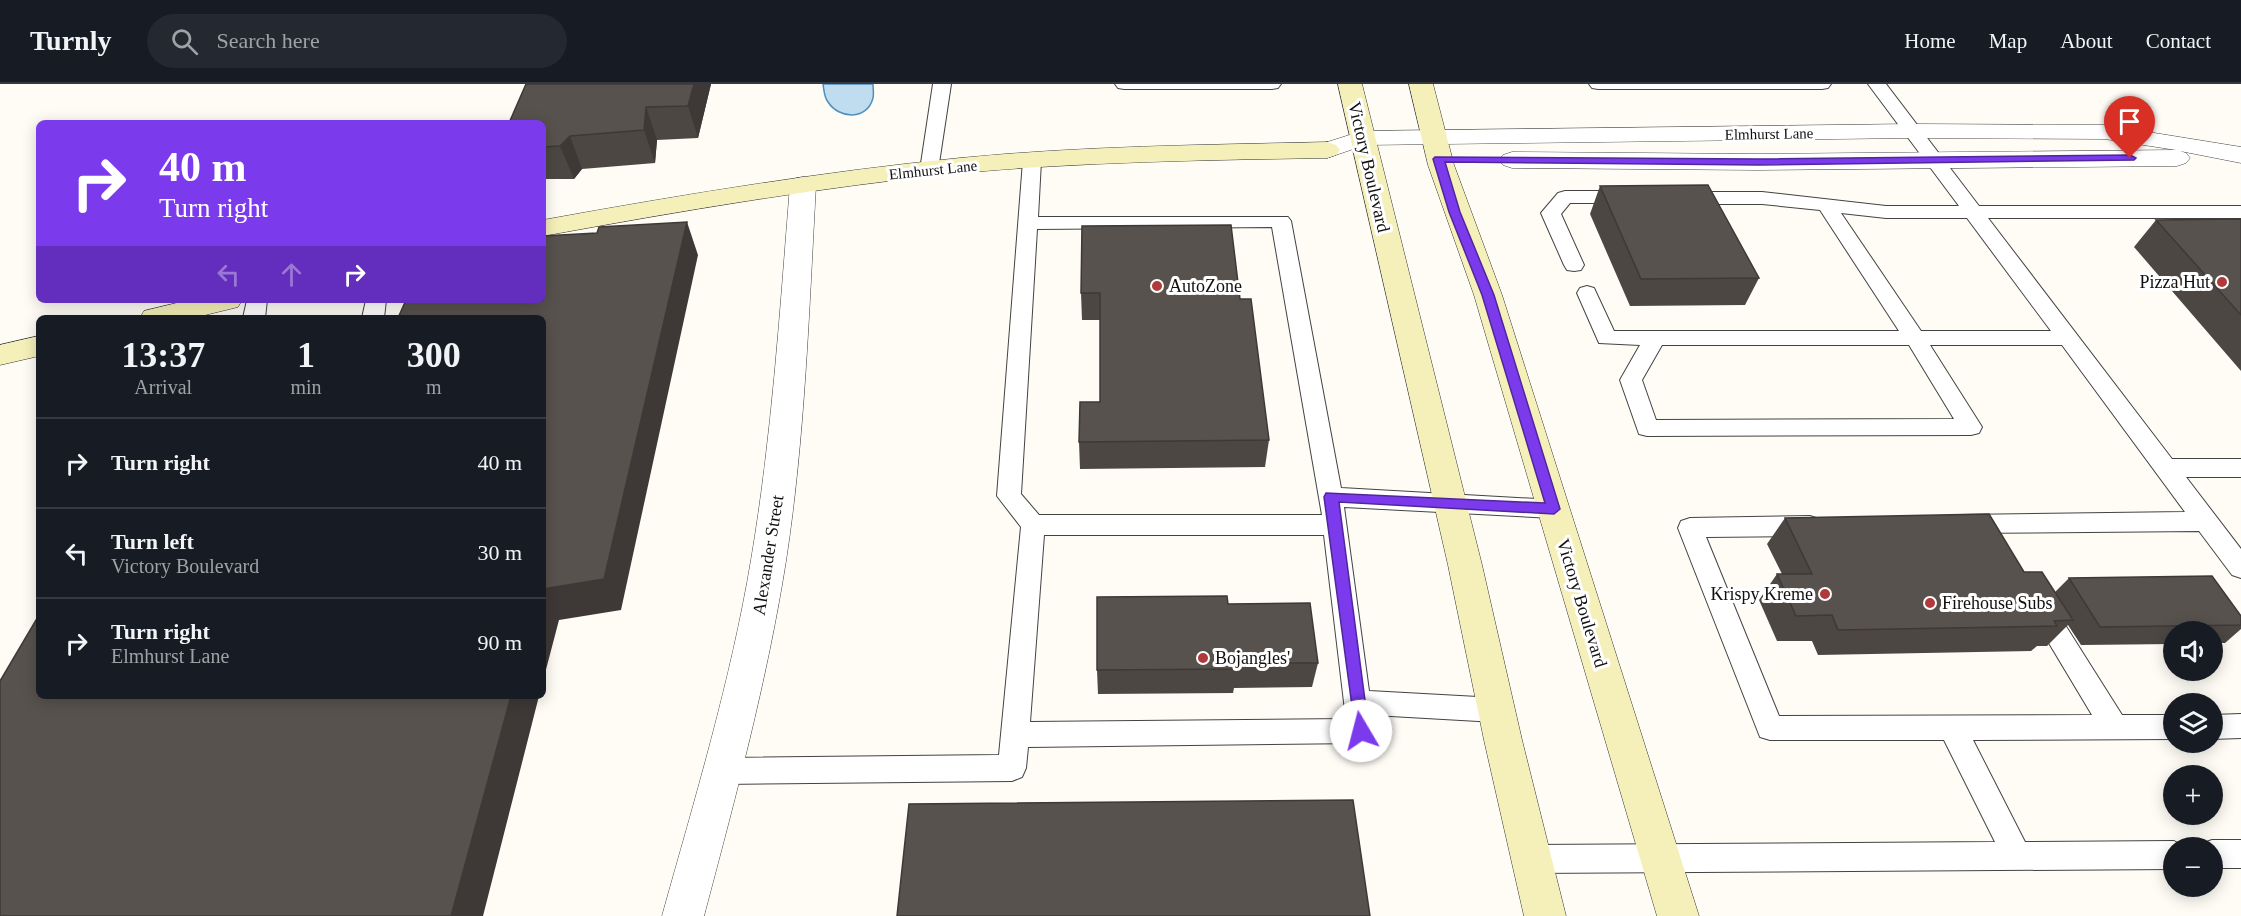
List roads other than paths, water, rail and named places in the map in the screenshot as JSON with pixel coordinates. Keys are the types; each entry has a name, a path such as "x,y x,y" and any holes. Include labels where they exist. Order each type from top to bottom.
{"main road":[{"name":"Victory Boulevard","path":"1350,84 1545,916"},
{"name":"Victory Boulevard","path":"1421,84 1454,212 1488,295 1678,916"},
{"name":"Elmhurst Lane","path":"546,227 803,185 929,170 1032,161 1183,153 1327,150"},
{"path":"166,315 216,303"},
{"path":"0,355 36,347"}],"street":[{"name":"Elmhurst Lane","path":"1327,150 1436,149 1911,131 2105,132 2241,155"},
{"name":"Elmhurst Lane","path":"1436,149 1758,162 2175,158 2211,151"},
{"name":"Alexander Street","path":"684,916 749,664 776,511 789,384 803,185"}],"lane":[{"path":"929,170 942,84"},
{"path":"1124,84 1272,84"},
{"path":"1598,84 1822,84"},
{"path":"1877,84 2241,568"},
{"path":"722,771 1012,768 1033,525 1009,496 1032,161"},
{"path":"1574,265 1551,213 1565,197 1646,197"},
{"path":"1669,198 1762,198 1887,212 1976,214 2241,212"},
{"path":"1655,338 1631,380 1647,428 1971,427 1827,206"},
{"path":"1015,735 1361,731 1331,497 1281,221 1028,223"},
{"path":"1587,293 1607,338 2069,338"},
{"path":"2166,468 2241,468"},
{"path":"1331,497 1554,509"},
{"path":"1941,524 1995,534 2206,521"},
{"path":"1033,525 1335,525"},
{"path":"1833,526 1690,528 1770,728 2163,727"},
{"path":"2027,585 2114,728"},
{"path":"1357,702 1496,710"},
{"path":"2223,726 2241,726"},
{"path":"1953,729 2017,856"},
{"path":"2223,854 2241,854"},
{"path":"1531,859 2163,855"}],"water":[{"path":"823,84 873,84 873,98 865,111 859,114 845,114 833,108 828,102"}],"place":[{"name":"Pizza Hut","path":"2222,282"},
{"name":"AutoZone","path":"1157,286"},
{"name":"Krispy Kreme","path":"1825,594"},
{"name":"Firehouse Subs","path":"1930,603"},
{"name":"Bojangles'","path":"1203,658"}]}
